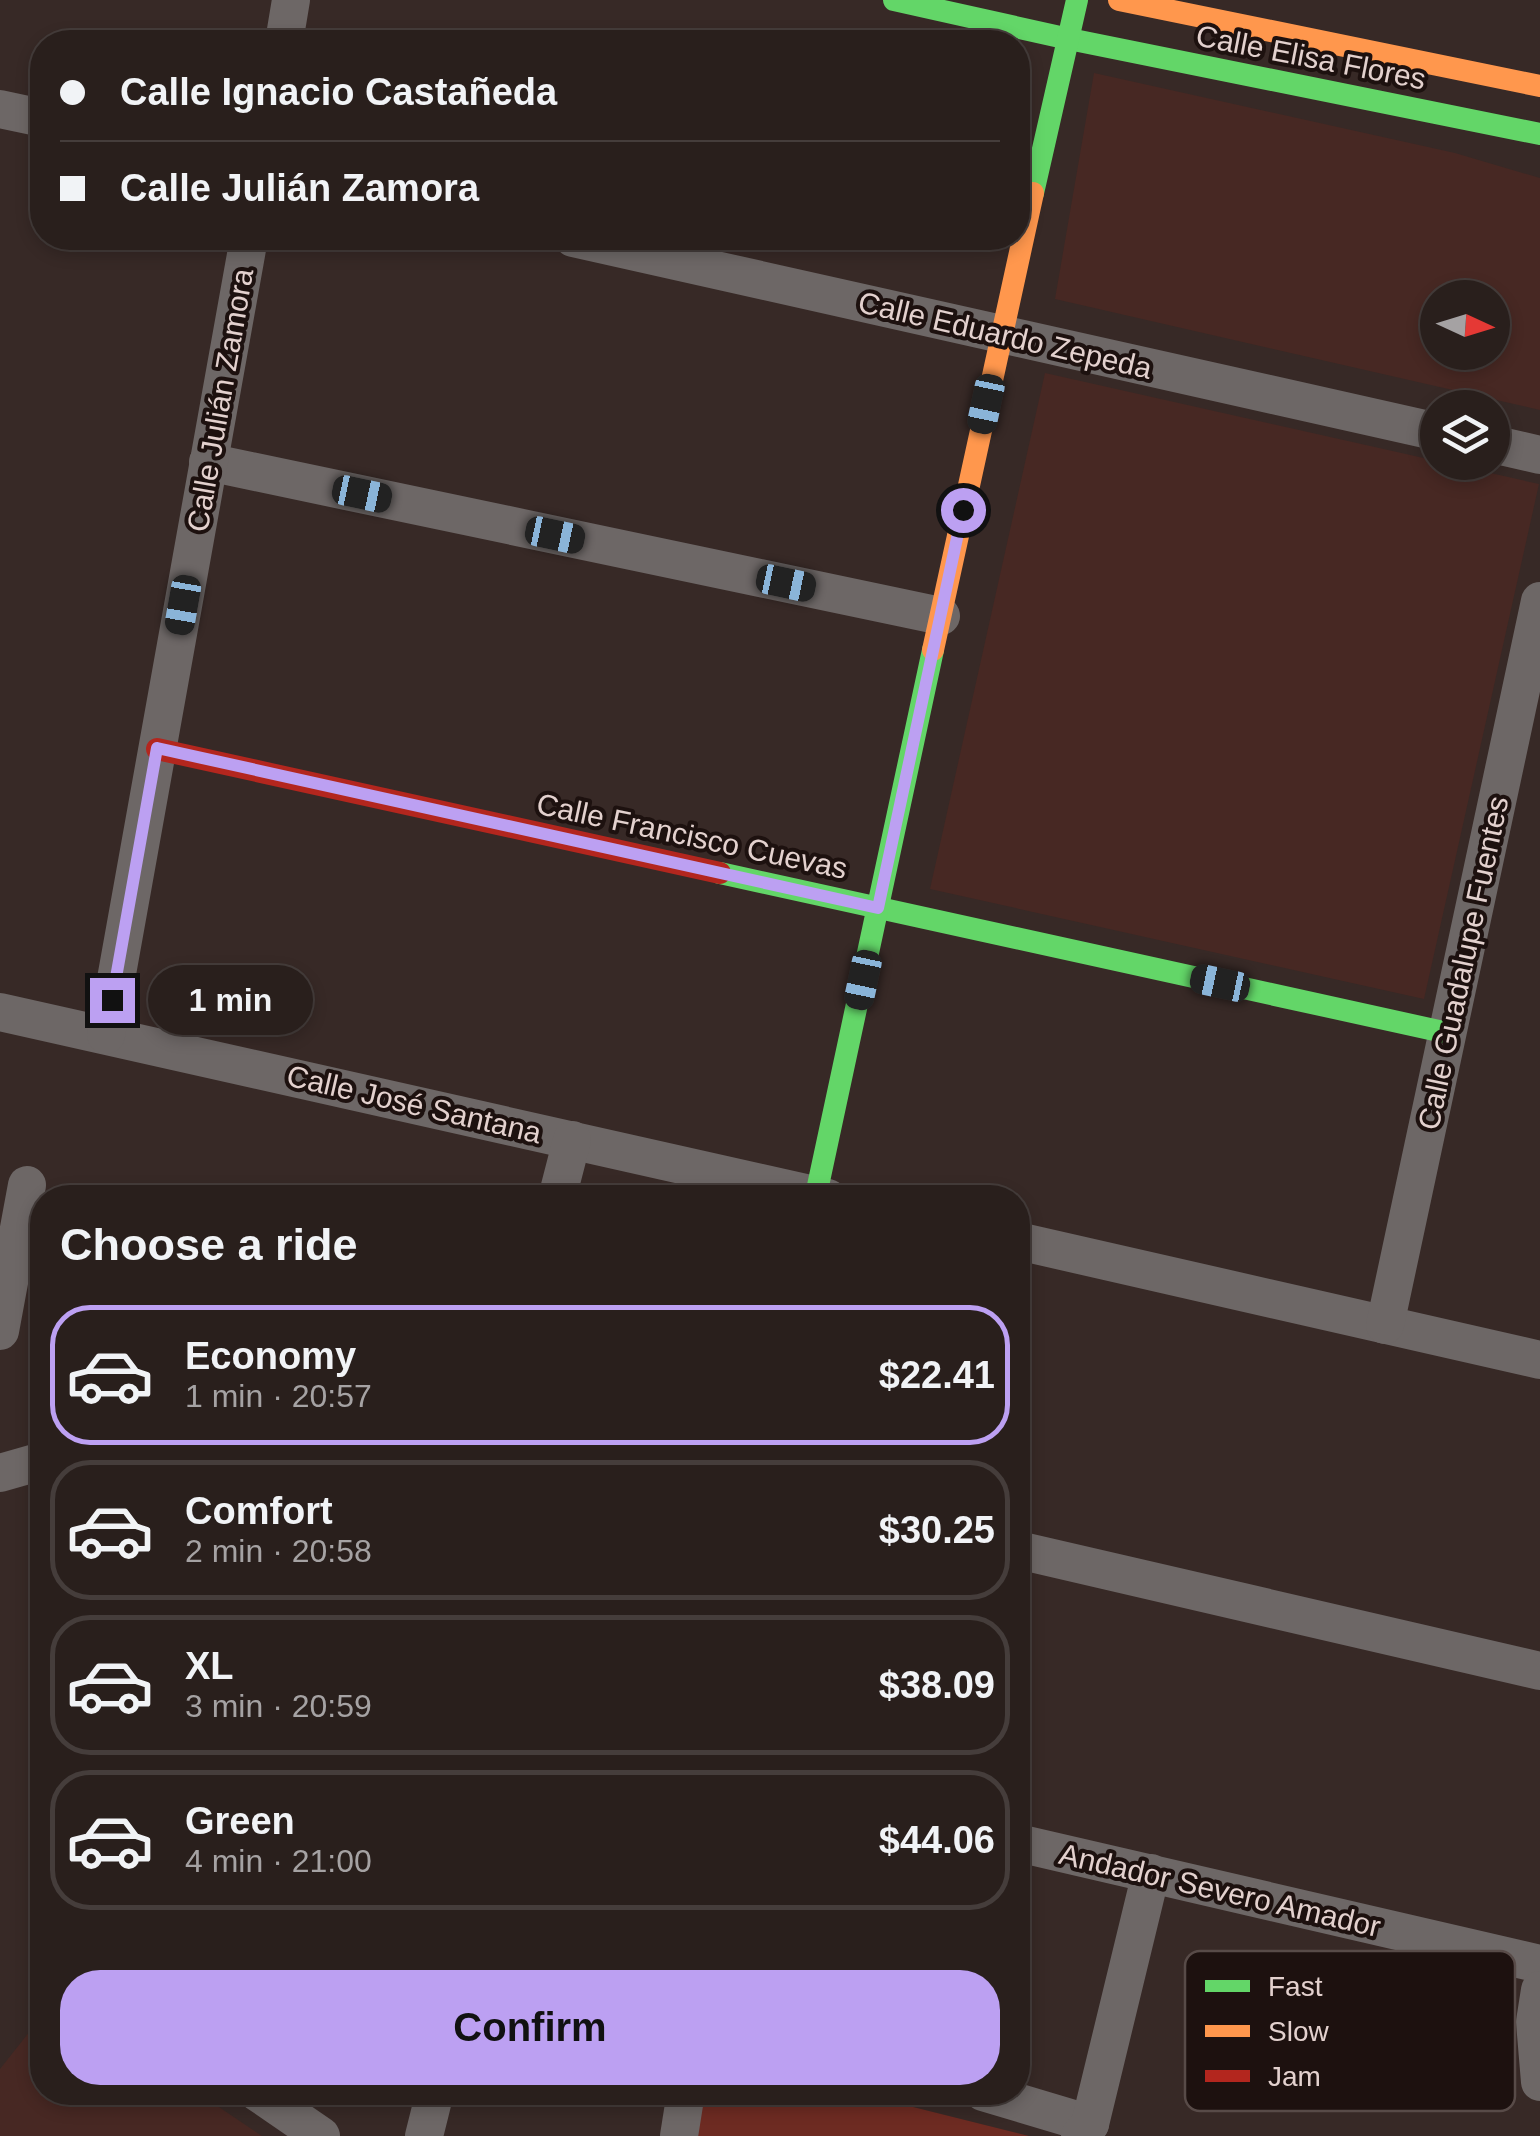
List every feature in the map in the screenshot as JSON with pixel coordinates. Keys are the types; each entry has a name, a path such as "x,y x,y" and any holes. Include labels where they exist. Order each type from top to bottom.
{"street":[{"path":"286,30 292,0"},
{"name":"Calle Elisa Flores","path":"894,0 1029,30"},
{"path":"1030,208 1077,0"},
{"name":"Calle Elisa Flores","path":"1119,0 1540,86"},
{"name":"Calle Elisa Flores","path":"1030,30 1540,134"},
{"path":"0,109 30,115"},
{"name":"Calle Julián Zamora","path":"106,1035 247,250"},
{"name":"Calle Eduardo Zepeda","path":"626,250 1420,428"},
{"path":"824,1185 878,908 1020,250"},
{"path":"1510,448 1540,455"},
{"path":"208,462 941,616"},
{"name":"Calle Guadalupe Fuentes","path":"1385,1325 1540,601"},
{"name":"Calle Francisco Cuevas","path":"157,748 1448,1033"},
{"name":"Calle José Santana","path":"0,1012 773,1185"},
{"path":"561,1185 572,1140"},
{"path":"0,1332 26,1185"},
{"path":"1030,1244 1540,1360"},
{"path":"0,1473 30,1464"},
{"path":"1030,1553 1540,1671"},
{"name":"Andador Severo Amador","path":"1030,1846 1484,1951"},
{"path":"1018,2105 1085,2130 1151,1873"},
{"name":"Andador Severo Amador","path":"1515,1958 1540,1964"},
{"path":"1540,1990 1534,2022 1540,2082"},
{"path":"277,2105 321,2136"},
{"path":"424,2136 432,2105"},
{"path":"679,2136 684,2105"}],"shaded area":[{"path":"1094,73 1455,153 1540,178 1540,410 1510,403 1510,390 1453,390 1055,299"},
{"path":"1045,373 1420,457 1420,480 1510,477 1539,484 1424,999 930,889"},
{"path":"30,2031 30,2105 216,2105 262,2136 0,2136 0,2069"},
{"path":"695,2105 905,2105 1029,2136 689,2136"}],"traffic: fast":[{"path":"894,0 1029,30"},
{"path":"1033,193 1077,0"},
{"path":"1030,30 1540,134"},
{"path":"818,1185 933,650"},
{"path":"720,873 1448,1033"}],"traffic: slow":[{"path":"1119,0 1540,86"},
{"path":"1030,207 1033,193"},
{"path":"933,650 1021,250"}],"traffic: jam":[{"path":"157,749 720,873"}],"route":[{"path":"112,1000 157,748 878,908 963,510"}]}
